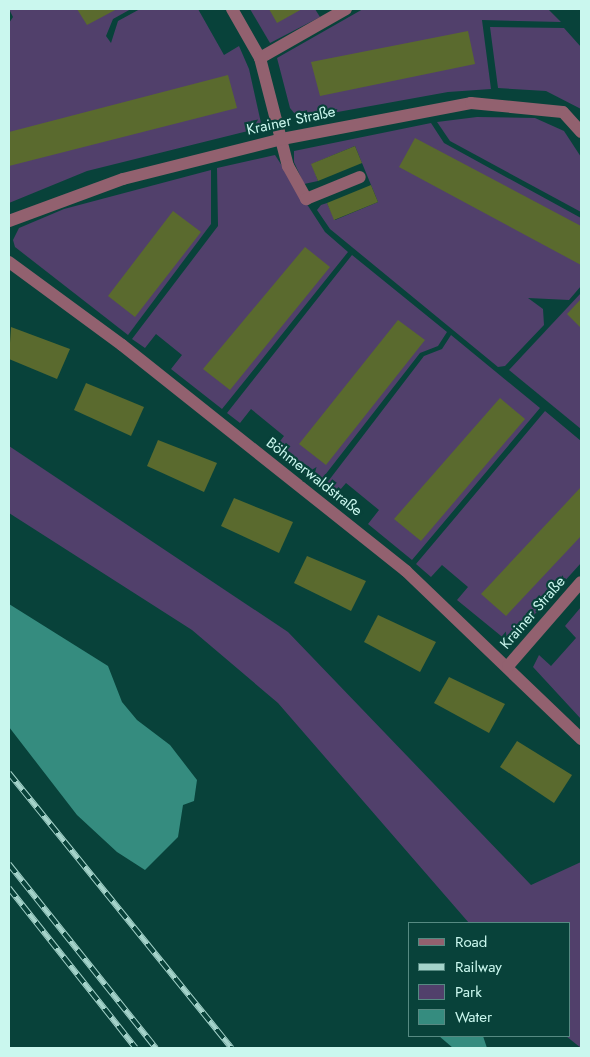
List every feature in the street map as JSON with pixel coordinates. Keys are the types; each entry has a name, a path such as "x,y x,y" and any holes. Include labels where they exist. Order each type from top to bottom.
{"street":[{"path":"232,9 260,58 288,166 306,198 360,176"},
{"path":"260,58 346,9"},
{"name":"Krainer Straße","path":"9,221 72,194 282,139 471,103 563,112 581,132"},
{"name":"Böhmerwaldstraße","path":"9,262 122,345 335,514 508,666 581,739"},
{"name":"Krainer Straße","path":"508,666 581,582"}],"green space":[{"path":"9,9 131,9 113,19 106,36 111,43 118,21 140,9 198,9 224,55 239,46 249,69 261,123 252,130 87,171 9,203 9,23 13,17"},
{"path":"250,9 315,9 320,17 270,43"},
{"path":"363,9 548,9 561,22 482,20 491,89 448,92 299,119 290,108 277,58"},
{"path":"490,27 564,28 581,47 581,109 546,91 498,88"},
{"path":"477,117 535,118 564,131 581,157 581,212 450,141 437,122"},
{"path":"431,123 444,143 581,218 581,286 569,300 528,298 543,309 544,325 505,366 498,367 330,229 317,210 321,205 327,203 335,220 378,202 355,146 312,164 318,181 304,184 294,162 294,151"},
{"path":"275,155 325,232 348,252 222,409 171,369 182,355 156,334 145,348 132,339 218,226 217,168"},
{"path":"211,170 211,224 128,335 15,247 13,240 19,228 64,209"},
{"path":"352,255 447,332 438,346 420,353 318,484 274,449 284,436 251,409 240,423 227,413"},
{"path":"581,293 581,429 509,370"},
{"path":"451,335 540,408 412,560 368,524 379,510 346,483 334,497 323,488 424,356 442,349"},
{"path":"545,411 581,441 581,563 516,635 506,640 457,600 468,587 442,565 431,577 416,564"},
{"path":"9,446 288,632 531,885 581,862 581,1048 567,1037 570,1037 570,922 468,922 278,703 192,630 9,513"},
{"path":"581,607 581,719 533,667 539,655 551,666 576,638 565,626"}],"water":[{"path":"9,604 108,666 122,702 137,720 170,745 197,780 194,801 183,805 178,837 145,870 117,852 77,815 9,727"},
{"path":"440,1037 483,1037 487,1048 453,1048"}],"building":[{"path":"77,9 117,9 87,25"},
{"path":"269,9 302,9 277,23"},
{"path":"468,31 475,64 320,96 311,62"},
{"path":"228,75 237,108 9,166 9,132"},
{"path":"415,138 581,226 581,265 399,167"},
{"path":"355,146 362,163 318,181 311,164"},
{"path":"371,185 378,202 334,220 327,203"},
{"path":"173,211 201,232 135,317 108,296"},
{"path":"305,247 330,267 230,390 203,369"},
{"path":"581,299 581,328 567,314"},
{"path":"398,320 425,340 326,465 299,444"},
{"path":"11,327 70,349 57,379 9,359"},
{"path":"86,383 144,407 131,436 74,410"},
{"path":"500,398 525,419 421,541 394,519"},
{"path":"158,440 217,463 204,492 147,466"},
{"path":"581,487 581,536 506,616 481,594"},
{"path":"234,498 293,522 279,553 221,526"},
{"path":"307,556 366,581 351,611 294,583"},
{"path":"378,615 436,642 420,672 364,642"},
{"path":"449,677 505,704 489,733 434,703"},
{"path":"517,741 572,775 554,803 500,767"}],"railway":[{"path":"9,773 232,1048"},
{"path":"9,864 156,1048"},
{"path":"9,888 136,1048"}]}
